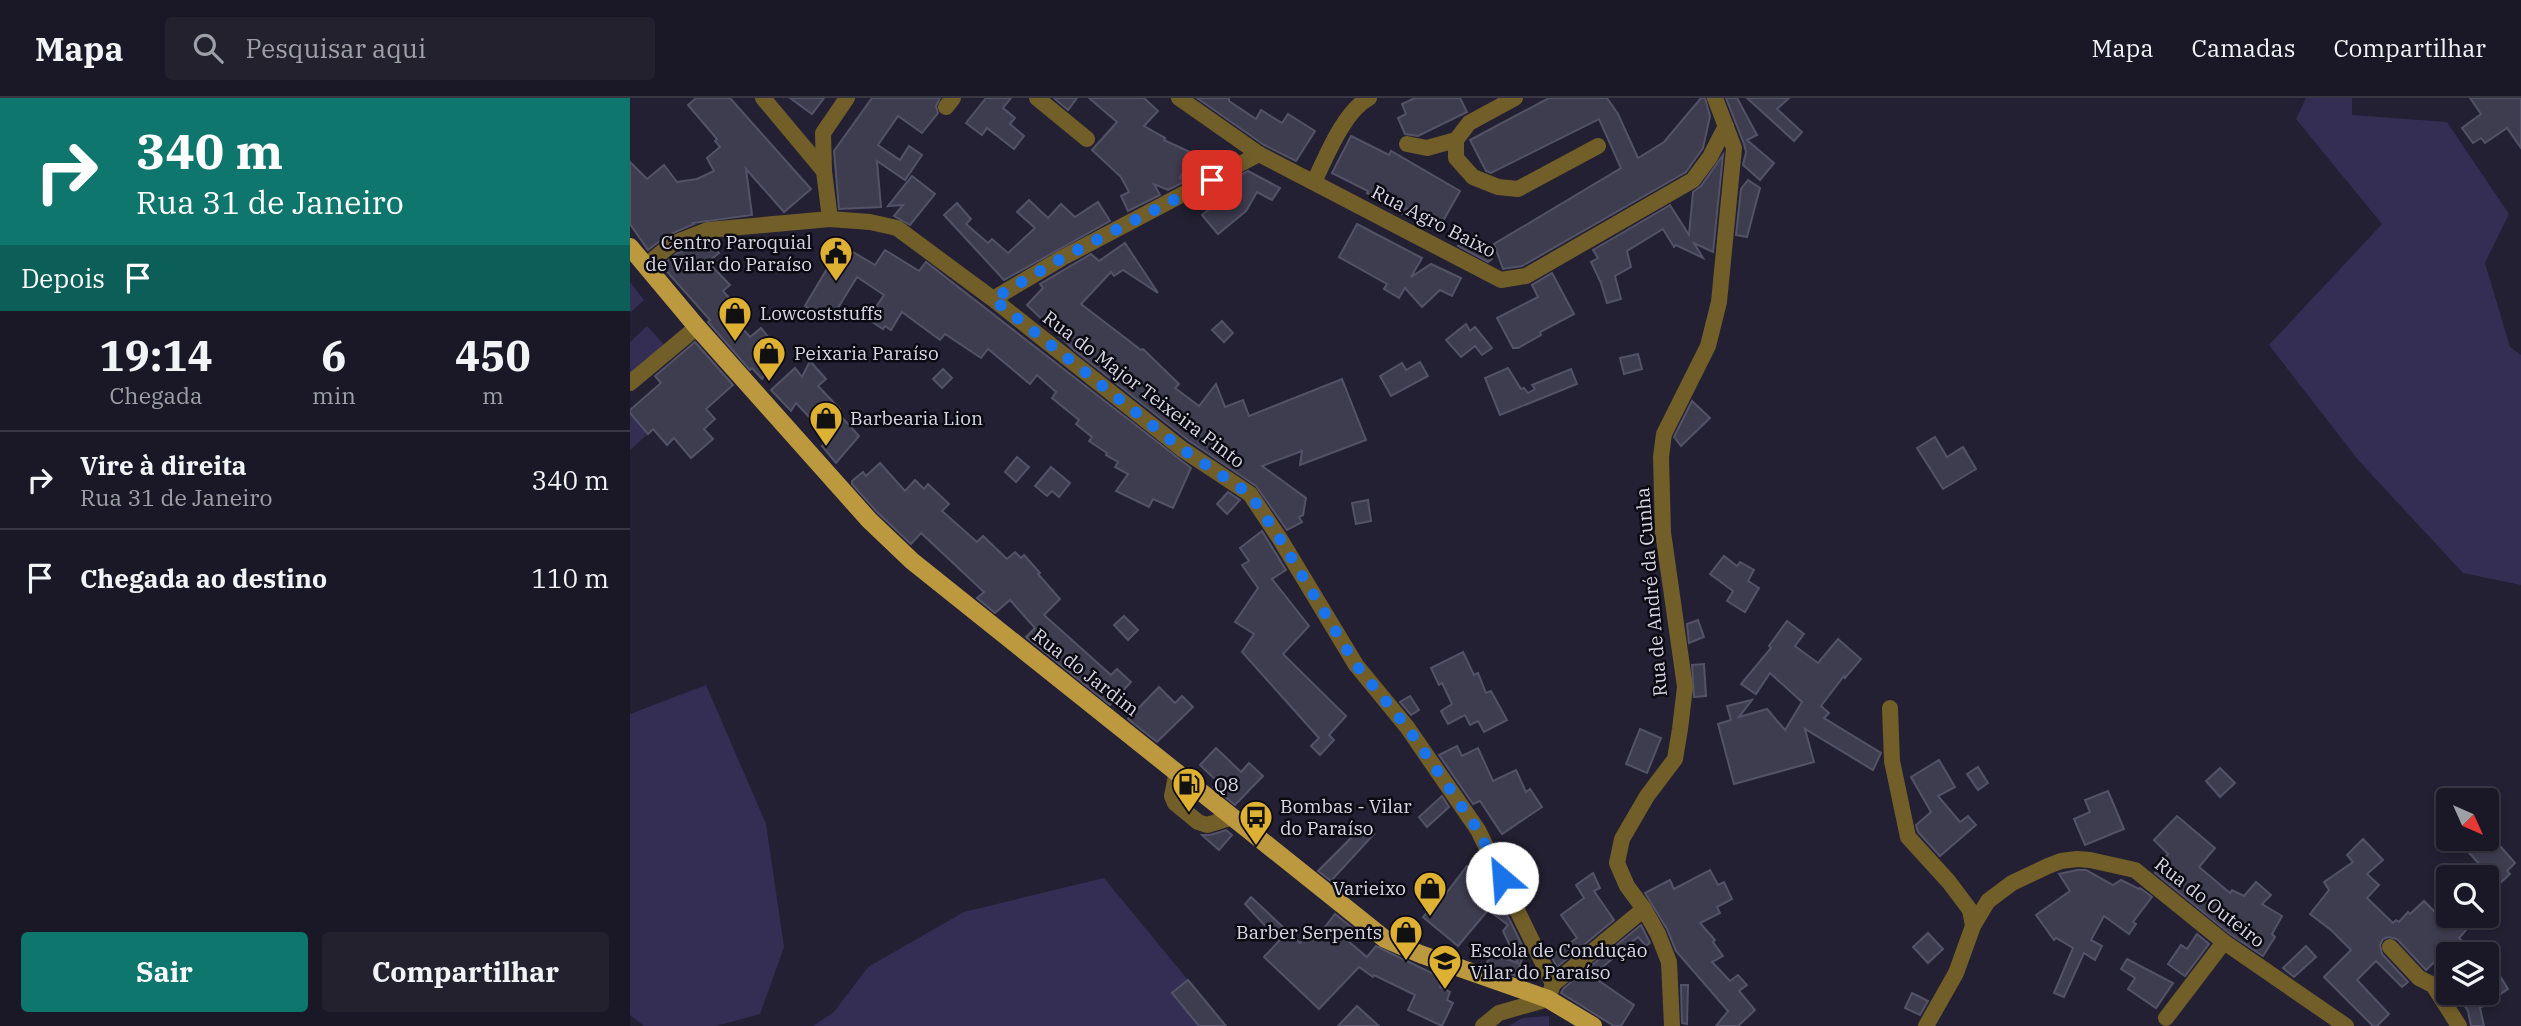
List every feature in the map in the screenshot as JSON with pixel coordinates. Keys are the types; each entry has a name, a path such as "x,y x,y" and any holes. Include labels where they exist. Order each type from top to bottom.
{"main road":[{"name":"Rua do Jardim","path":"630,247 697,327 889,540 1385,939 1420,954 1551,991 1593,1026"}],"street":[{"path":"763,98 824,171"},
{"path":"830,219 823,133 847,98"},
{"path":"1037,98 1087,139"},
{"name":"Rua Agro Baixo","path":"1179,98 1259,155 1501,280 1526,276 1693,180 1710,157 1726,126"},
{"path":"1314,182 1336,137 1359,103 1369,98"},
{"path":"1407,144 1427,148 1456,140 1469,123 1515,98"},
{"name":"Rua de André da Cunha","path":"1672,1026 1669,961 1658,934 1627,886 1617,863 1622,839 1647,796 1675,759 1680,729 1685,687 1663,533 1661,457 1664,434 1709,346 1719,302 1734,148 1715,98"},
{"path":"1456,140 1456,159 1473,177 1498,187 1518,189 1598,146"},
{"path":"993,299 1062,258 1259,155"},
{"name":"Rua do Major Teixeira Pinto","path":"645,266 672,244 708,230 830,219 870,222 897,228 993,299 1172,441 1250,494 1356,665 1407,727 1478,830 1551,991"},
{"path":"630,383 697,327"},
{"path":"1890,708 1892,761 1908,837 1970,910 1973,926"},
{"path":"1177,771 1172,796 1175,803 1198,822 1207,825 1233,817"},
{"name":"Rua do Outeiro","path":"1926,1026 1956,973 1973,926 1987,901 2012,883 2061,861 2090,860 2136,870 2224,942 2346,1026"},
{"path":"1483,1026 1499,1013 1551,991 1644,909"},
{"path":"2166,1018 2224,942"},
{"path":"2390,947 2419,978 2433,985 2459,1026"}],"shaded area":[{"path":"2306,98 2352,98 2352,115 2447,122 2509,214 2485,263 2510,347 2521,355 2521,585 2463,573 2359,461 2269,345 2382,224 2296,119"},
{"path":"630,282 644,300 630,313"},
{"path":"647,326 667,348 630,379 630,342"},
{"path":"630,413 648,434 630,450"},
{"path":"706,685 766,824 784,947 760,1014 716,1026 644,1026 630,1015 630,714"},
{"path":"1104,878 1188,980 1200,1026 813,1026 834,1012 868,967 964,912"},
{"path":"1549,1016 1549,1026 1509,1026 1522,1018"}],"building":[{"path":"696,98 730,98 811,189 784,212 746,169 752,215 693,223 666,236 648,250 630,224 630,162 647,179 664,165 677,182 697,179 714,171 707,158 720,147 715,141 717,139 688,105"},
{"path":"790,98 824,98 812,114"},
{"path":"872,98 940,98 936,106 938,113 922,133 898,116 878,145 900,160 909,146 922,155 905,180 877,161 881,207 839,209 834,151"},
{"path":"986,98 1011,98 1003,108 1015,118 1010,124 1024,136 1014,149 987,128 982,135 966,123"},
{"path":"1054,98 1077,98 1068,110"},
{"path":"1089,98 1144,98 1158,111 1144,126 1165,138 1164,140 1192,153 1180,178 1186,181 1168,190 1154,184 1160,195 1128,211 1121,196 1129,192 1121,177 1092,150 1117,122"},
{"path":"1197,98 1229,98 1229,101 1256,119 1261,110 1282,123 1288,114 1315,131 1296,161 1264,145"},
{"path":"1415,98 1460,98 1467,112 1418,136 1405,134 1398,118 1406,114 1402,104"},
{"path":"1549,98 1607,98 1618,114 1638,158 1664,142 1701,98 1705,98 1710,116 1703,148 1686,172 1522,266 1503,269 1494,244 1621,168 1599,119 1491,173 1486,171 1470,140"},
{"path":"1726,98 1737,98 1757,135 1747,140 1774,163 1760,180 1743,165 1746,152 1744,144"},
{"path":"1747,98 1789,98 1777,109 1802,132 1794,141"},
{"path":"2470,98 2521,98 2521,148 2507,128 2485,143 2481,138 2473,143 2462,128 2481,114"},
{"path":"1351,136 1389,155 1391,151 1460,191 1439,228 1406,208 1402,214 1367,193 1368,191 1332,173"},
{"path":"1723,155 1713,252 1694,243 1703,258 1676,245 1674,247 1663,229 1627,251 1631,267 1615,276 1621,299 1607,303 1591,262 1598,258 1593,250 1670,205 1689,235 1693,192 1701,186"},
{"path":"1248,171 1280,188 1272,200 1257,192 1246,211 1218,234 1202,215 1209,209 1205,204 1217,194 1222,201 1233,179"},
{"path":"912,176 935,194 910,225 894,216 903,205 888,206"},
{"path":"1748,180 1760,188 1747,237 1736,235 1741,189"},
{"path":"1029,200 1048,218 1061,204 1075,217 1098,202 1110,221 1004,280 944,215 957,203 971,219 966,224 988,243 992,239 1008,253 1035,228 1017,212"},
{"path":"1357,224 1422,258 1411,277 1431,264 1461,278 1452,296 1440,290 1422,307 1405,288 1399,298 1384,289 1387,284 1339,257"},
{"path":"1476,234 1492,259 1488,262 1458,246"},
{"path":"709,241 719,253 708,262 730,285 723,291 741,311 733,318 750,337 761,328 778,349 762,379 752,368 750,370 662,266 677,253"},
{"path":"1125,243 1158,293 1123,270 1114,276 1111,272 1081,304 1143,349 1179,384 1175,388 1199,406 1216,384 1225,407 1243,400 1249,416 1342,379 1366,440 1300,465 1302,451 1262,466 1306,498 1303,515 1299,517 1302,522 1287,530 1256,486 1188,440 1074,350 1027,305 1043,288 1040,284 1091,254 1099,261"},
{"path":"841,245 875,265 885,250 919,271 926,262 1191,468 1173,508 1153,499 1149,507 1116,491 1128,474 1115,467 1118,462 1089,441 1092,437 1076,424 1079,420 1052,398 1056,392 1037,375 1030,384 988,349 981,358 945,334 940,340 902,312 891,330 885,326 883,329 868,319 884,295 857,277 830,321 805,306"},
{"path":"1552,273 1574,314 1540,332 1541,335 1518,348 1513,348 1497,318 1538,297 1532,285"},
{"path":"1222,321 1233,333 1224,342 1212,330"},
{"path":"1466,324 1470,331 1475,327 1492,348 1482,355 1475,346 1461,357 1446,340"},
{"path":"695,342 733,385 706,409 715,419 704,429 713,439 691,458 674,438 667,445 653,429 648,434 630,410 661,383 655,376"},
{"path":"1638,354 1642,369 1624,374 1620,358"},
{"path":"810,361 826,379 818,386 840,409 837,412 859,436 836,463 822,446 829,438 796,403 791,411 771,390 795,368 802,377"},
{"path":"1420,362 1428,376 1391,396 1380,376 1402,363 1406,370"},
{"path":"1508,368 1521,389 1524,388 1528,393 1535,389 1532,385 1571,369 1577,384 1500,415 1485,378"},
{"path":"943,369 952,378 942,388 933,379"},
{"path":"1692,401 1710,418 1681,446 1674,437"},
{"path":"1935,437 1947,457 1963,447 1976,469 1943,489 1917,448"},
{"path":"1017,457 1029,467 1016,482 1005,472"},
{"path":"880,463 905,491 915,480 924,489 928,484 949,504 942,511 977,542 983,536 1007,559 1015,552 1021,558 1024,555 1060,599 1044,615 1111,675 1117,669 1131,682 1110,705 1026,637 1035,628 1010,600 995,613 977,598 984,592 921,533 911,544 877,512 852,481 863,472 866,476"},
{"path":"1051,467 1070,483 1059,497 1052,491 1047,496 1035,486"},
{"path":"1228,492 1240,500 1227,514 1217,504"},
{"path":"1368,500 1371,521 1356,524 1352,503"},
{"path":"1262,531 1286,570 1272,579 1309,626 1283,654 1346,716 1329,735 1334,740 1320,755 1311,746 1319,738 1242,652 1254,634 1235,622 1258,588 1242,565 1249,561 1240,548"},
{"path":"1724,556 1737,566 1740,562 1754,570 1748,581 1759,588 1745,612 1727,601 1733,591 1710,574"},
{"path":"1124,616 1138,630 1128,640 1114,625"},
{"path":"1698,620 1704,637 1689,643 1687,624"},
{"path":"1787,621 1804,634 1795,646 1818,663 1838,639 1861,659 1821,706 1829,713 1824,718 1881,753 1873,770 1805,729 1814,762 1734,784 1718,724 1731,720 1727,706 1752,700 1739,717 1767,709 1785,730 1802,702 1770,673 1756,694 1741,684 1771,648 1769,646"},
{"path":"1463,652 1474,675 1478,673 1486,693 1491,691 1507,720 1484,732 1478,721 1470,725 1465,715 1448,724 1441,711 1452,704 1431,668"},
{"path":"1704,664 1706,696 1694,697 1692,665"},
{"path":"1159,687 1175,703 1182,696 1193,707 1157,742 1128,719"},
{"path":"1410,696 1419,710 1411,715 1400,702"},
{"path":"1640,729 1661,738 1647,773 1626,764"},
{"path":"1457,746 1462,756 1478,748 1493,781 1516,770 1526,792 1530,789 1542,807 1502,834 1480,801 1473,804 1439,755"},
{"path":"1216,748 1241,772 1249,763 1263,776 1235,805 1213,787 1218,782 1200,765"},
{"path":"1939,760 1955,787 1938,796 1960,822 1968,816 1976,825 1940,856 1918,832 1916,825 1931,812 1911,777"},
{"path":"1978,767 1988,783 1978,790 1967,774"},
{"path":"2220,768 2235,783 2220,797 2206,781"},
{"path":"2108,791 2124,829 2085,845 2074,819 2090,812 2085,800"},
{"path":"1442,796 1449,807 1427,827 1419,817"},
{"path":"2177,816 2215,848 2199,867 2230,893 2232,890 2244,896 2256,882 2271,895 2262,904 2282,916 2272,934 2275,937 2263,956 2230,934 2155,873 2168,854 2154,840"},
{"path":"1364,825 1374,834 1331,881 1318,871"},
{"path":"1226,830 1232,835 1219,850 1202,835 1210,835"},
{"path":"2363,839 2383,860 2367,874 2379,885 2367,898 2393,923 2396,920 2399,922 2424,901 2436,913 2436,928 2467,929 2459,938 2463,942 2436,942 2436,960 2426,970 2397,939 2383,939 2380,945 2382,954 2408,982 2402,987 2376,961 2357,980 2389,1014 2377,1026 2373,1026 2324,977 2351,950 2310,914 2329,890 2324,882 2353,862 2347,855"},
{"path":"2499,845 2515,863 2507,871 2510,874 2499,884 2499,865 2480,865 2467,851 2499,851"},
{"path":"1467,866 1493,886 1525,951 1516,976 1486,965 1491,954 1518,963 1503,931 1508,925 1488,910 1458,946 1423,917 1439,898 1441,900"},
{"path":"1710,870 1718,885 1724,882 1732,899 1717,907 1720,913 1700,923 1715,940 1713,942 1723,956 1712,962 1730,981 1738,975 1747,985 1739,991 1755,1010 1738,1026 1716,1026 1728,1011 1676,951 1667,929 1645,893 1670,880 1674,889"},
{"path":"2086,870 2113,885 2121,880 2140,888 2152,897 2133,922 2136,924 2129,934 2104,916 2091,940 2102,946 2095,960 2084,953 2064,997 2054,993 2073,948 2056,938 2054,940 2036,915 2070,891 2059,874"},
{"path":"1593,873 1600,888 1594,891 1614,920 1557,967 1551,956 1577,938 1561,915 1584,898 1576,885"},
{"path":"1251,897 1300,943 1312,930 1318,936 1335,914 1356,931 1348,941 1367,957 1376,946 1444,979 1440,987 1450,992 1447,1000 1453,1003 1442,1026 1408,1010 1415,995 1374,975 1373,977 1359,967 1319,1009 1264,957 1279,941 1245,904"},
{"path":"1641,925 1650,943 1646,946 1638,937 1592,976 1634,1005 1621,1026 1614,1026 1561,993 1564,988"},
{"path":"1928,933 1943,949 1928,963 1913,947"},
{"path":"2197,934 2209,944 2185,976 2168,964 2181,945 2187,949"},
{"path":"2306,946 2316,957 2294,977 2283,968"},
{"path":"2127,959 2173,983 2156,1008 2128,989 2135,978 2121,969"},
{"path":"2499,977 2508,989 2499,995"},
{"path":"1188,980 1226,1026 1199,1026 1172,993"},
{"path":"1681,985 1688,985 1687,1024 1682,1023"},
{"path":"1912,993 1928,1001 1920,1015 1905,1008"},
{"path":"2464,1005 2484,1005 2480,1008 2484,1026 2471,1026"},
{"path":"1357,1006 1379,1026 1338,1026"}],"place":[{"name":"Centro Paroquial de Vilar do Paraíso","path":"836,283"},
{"name":"Lowcoststuffs","path":"735,343"},
{"name":"Peixaria Paraíso","path":"769,383"},
{"name":"Barbearia Lion","path":"826,448"},
{"name":"Q8","path":"1189,814"},
{"name":"Bombas - Vilar do Paraíso","path":"1256,847"},
{"name":"Varieixo","path":"1430,918"},
{"name":"Barber Serpents","path":"1406,962"},
{"name":"Escola de Condução Vilar do Paraíso","path":"1445,991"}],"route":[{"path":"1212,180 1062,258 993,299 1182,449 1250,494 1356,665 1407,727 1478,830 1502,878"}]}
